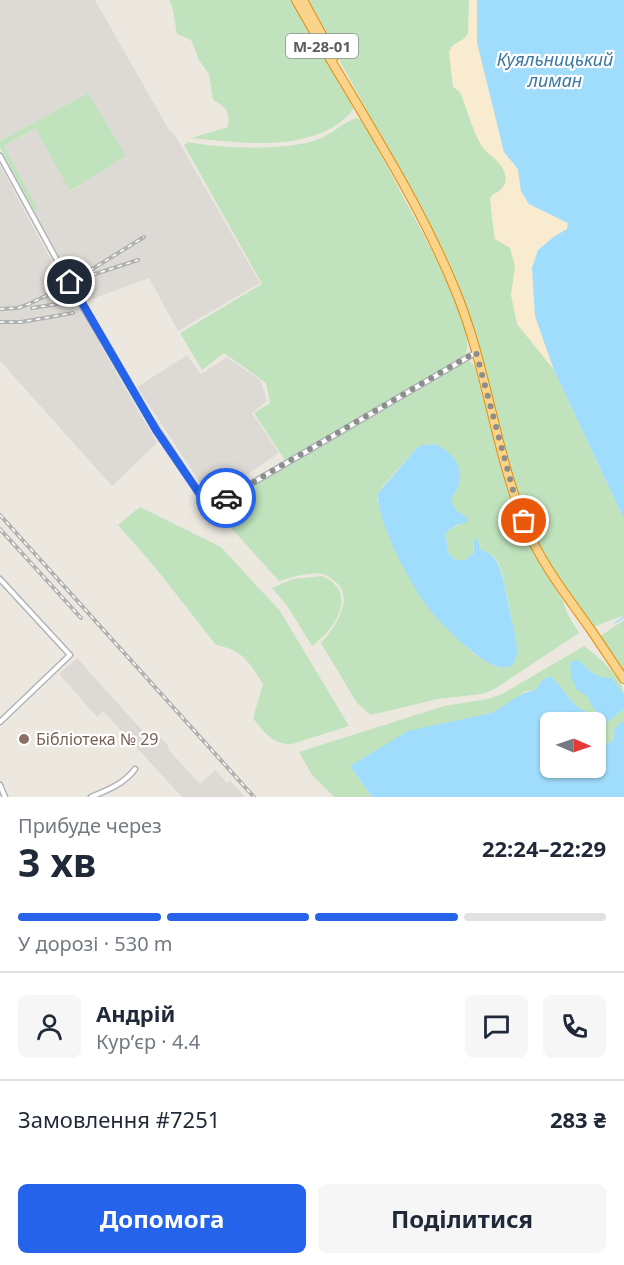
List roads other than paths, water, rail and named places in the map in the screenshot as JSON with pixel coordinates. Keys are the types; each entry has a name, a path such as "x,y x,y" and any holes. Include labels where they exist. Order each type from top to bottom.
{"highway":[{"name":"М-28-01","path":"296,0 321,46 350,90"},
{"name":"М-28-01","path":"303,0 440,256 458,298 476,352 513,490 530,536 551,573 624,679"}],"street":[{"path":"0,156 82,306 156,430 203,499 209,503 220,502 476,352"},
{"path":"0,580 70,654 0,722"},
{"path":"91,797 117,786 135,769"},
{"path":"0,785 5,797"}],"water":[{"name":"Куяльницький лиман","path":"477,0 624,0 624,519 554,370 535,316 532,268 538,250 567,229 568,223 529,204 521,191 518,169 504,152 477,42"},
{"path":"435,444 451,455 458,465 459,484 451,502 456,510 468,519 466,523 456,525 445,533 449,554 456,560 465,560 474,553 474,540 477,538 480,549 492,556 498,563 516,643 517,652 512,665 502,668 488,663 457,639 432,613 403,567 382,519 378,493 417,448"},
{"path":"579,660 597,675 612,678 624,695 624,709 607,722 606,712 597,712 587,696 577,690 571,677 570,662"},
{"path":"551,676 575,705 586,712 540,712 540,778 606,778 606,744 610,743 615,736 613,730 624,720 624,797 372,797 350,766 408,731 491,713 518,696 536,690 542,680"}],"waterway":[{"path":"615,623 624,617"}],"railway":[{"path":"0,309 18,308 60,289 144,237"},
{"path":"92,275 138,260"},
{"path":"32,308 70,302"},
{"path":"0,322 21,322 73,313"},
{"path":"0,515 254,797"},
{"path":"0,529 81,618"}],"place":[{"name":"Бібліотека № 29","path":"24,739"}]}
